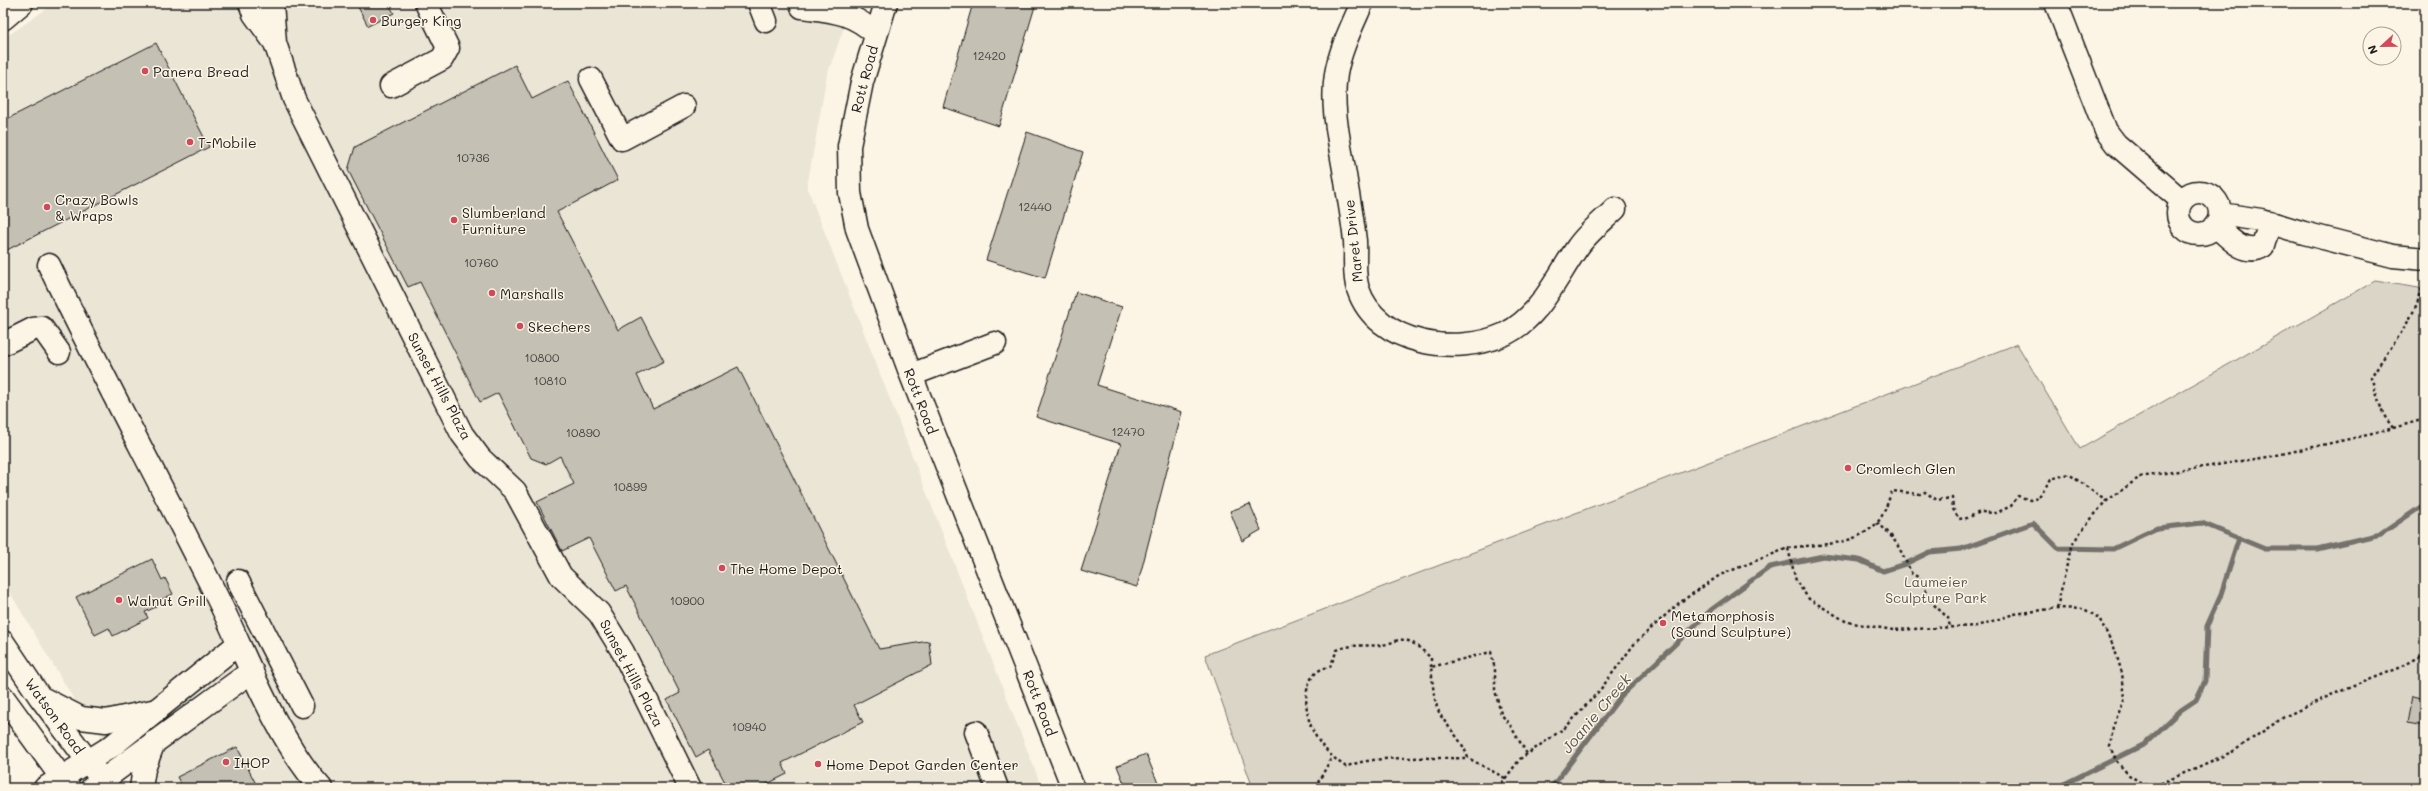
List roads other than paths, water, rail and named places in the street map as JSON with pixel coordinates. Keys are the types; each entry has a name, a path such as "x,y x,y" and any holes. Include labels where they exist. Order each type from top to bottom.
{"street":[{"path":"3,19 22,3"},
{"name":"Sunset Hills Plaza","path":"250,3 254,14 275,43"},
{"name":"Sunset Hills Plaza","path":"272,3 275,43 294,99 462,434 480,458 515,491 561,576 600,613 623,652 686,787"},
{"path":"391,86 442,59 448,48 426,3"},
{"name":"Rott Road","path":"886,3 862,82 852,123 849,146 850,192 854,217 865,255 911,375 1073,788"},
{"name":"Maret Drive","path":"1362,3 1342,50 1336,74 1334,98 1355,241 1358,288 1375,317 1400,335 1429,342 1460,346 1488,341 1506,333 1524,322 1543,301 1578,246 1616,209"},
{"path":"2056,3 2106,130 2116,144 2181,200"},
{"path":"802,7 840,11 862,22 876,34"},
{"path":"591,79 622,139 684,106"},
{"path":"2218,220 2208,234 2195,234 2181,222 2178,209 2181,200 2189,194 2206,193 2214,198 2218,220 2234,242 2246,249 2257,250 2263,246 2270,222"},
{"path":"2218,220 2270,222 2393,256 2425,259"},
{"path":"49,265 84,339 215,594 252,671 300,763 321,788"},
{"path":"3,344 32,329 42,328 59,352"},
{"path":"911,375 995,344"},
{"path":"238,581 302,706"},
{"name":"Watson Road","path":"3,642 40,697 88,762 101,786"},
{"path":"3,697 59,785 88,762 112,746 238,644"},
{"path":"101,786 154,742 252,671"},
{"path":"40,697 81,718 106,721 157,710"},
{"path":"976,732 997,788"},
{"path":"141,788 144,769 154,742"}],"waterway":[{"name":"Joanie Creek","path":"1551,788 1621,696 1711,610 1770,567 1823,556 1859,560 1883,571 1905,564 1930,552 1961,549 2033,523 2058,548 2113,549 2157,528 2202,523 2265,549 2317,549 2381,534 2425,504"},
{"path":"2056,788 2145,744 2181,710 2196,700 2205,681 2207,626 2220,597 2239,538"}],"place":[{"name":"Burger King","path":"373,20"},
{"name":"Panera Bread","path":"145,71"},
{"name":"T-Mobile","path":"190,142"},
{"name":"Crazy Bowls & Wraps","path":"47,207"},
{"name":"Slumberland Furniture","path":"454,220"},
{"name":"Marshalls","path":"492,293"},
{"name":"Skechers","path":"520,326"},
{"name":"Cromlech Glen","path":"1848,468"},
{"name":"The Home Depot","path":"722,568"},
{"name":"Walnut Grill","path":"119,600"},
{"name":"Metamorphosis (Sound Sculpture)","path":"1663,623"},
{"name":"IHOP","path":"226,762"},
{"name":"Home Depot Garden Center","path":"818,764"}],"park label":[{"name":"Laumeier Sculpture Park","path":"1936,590"}]}
